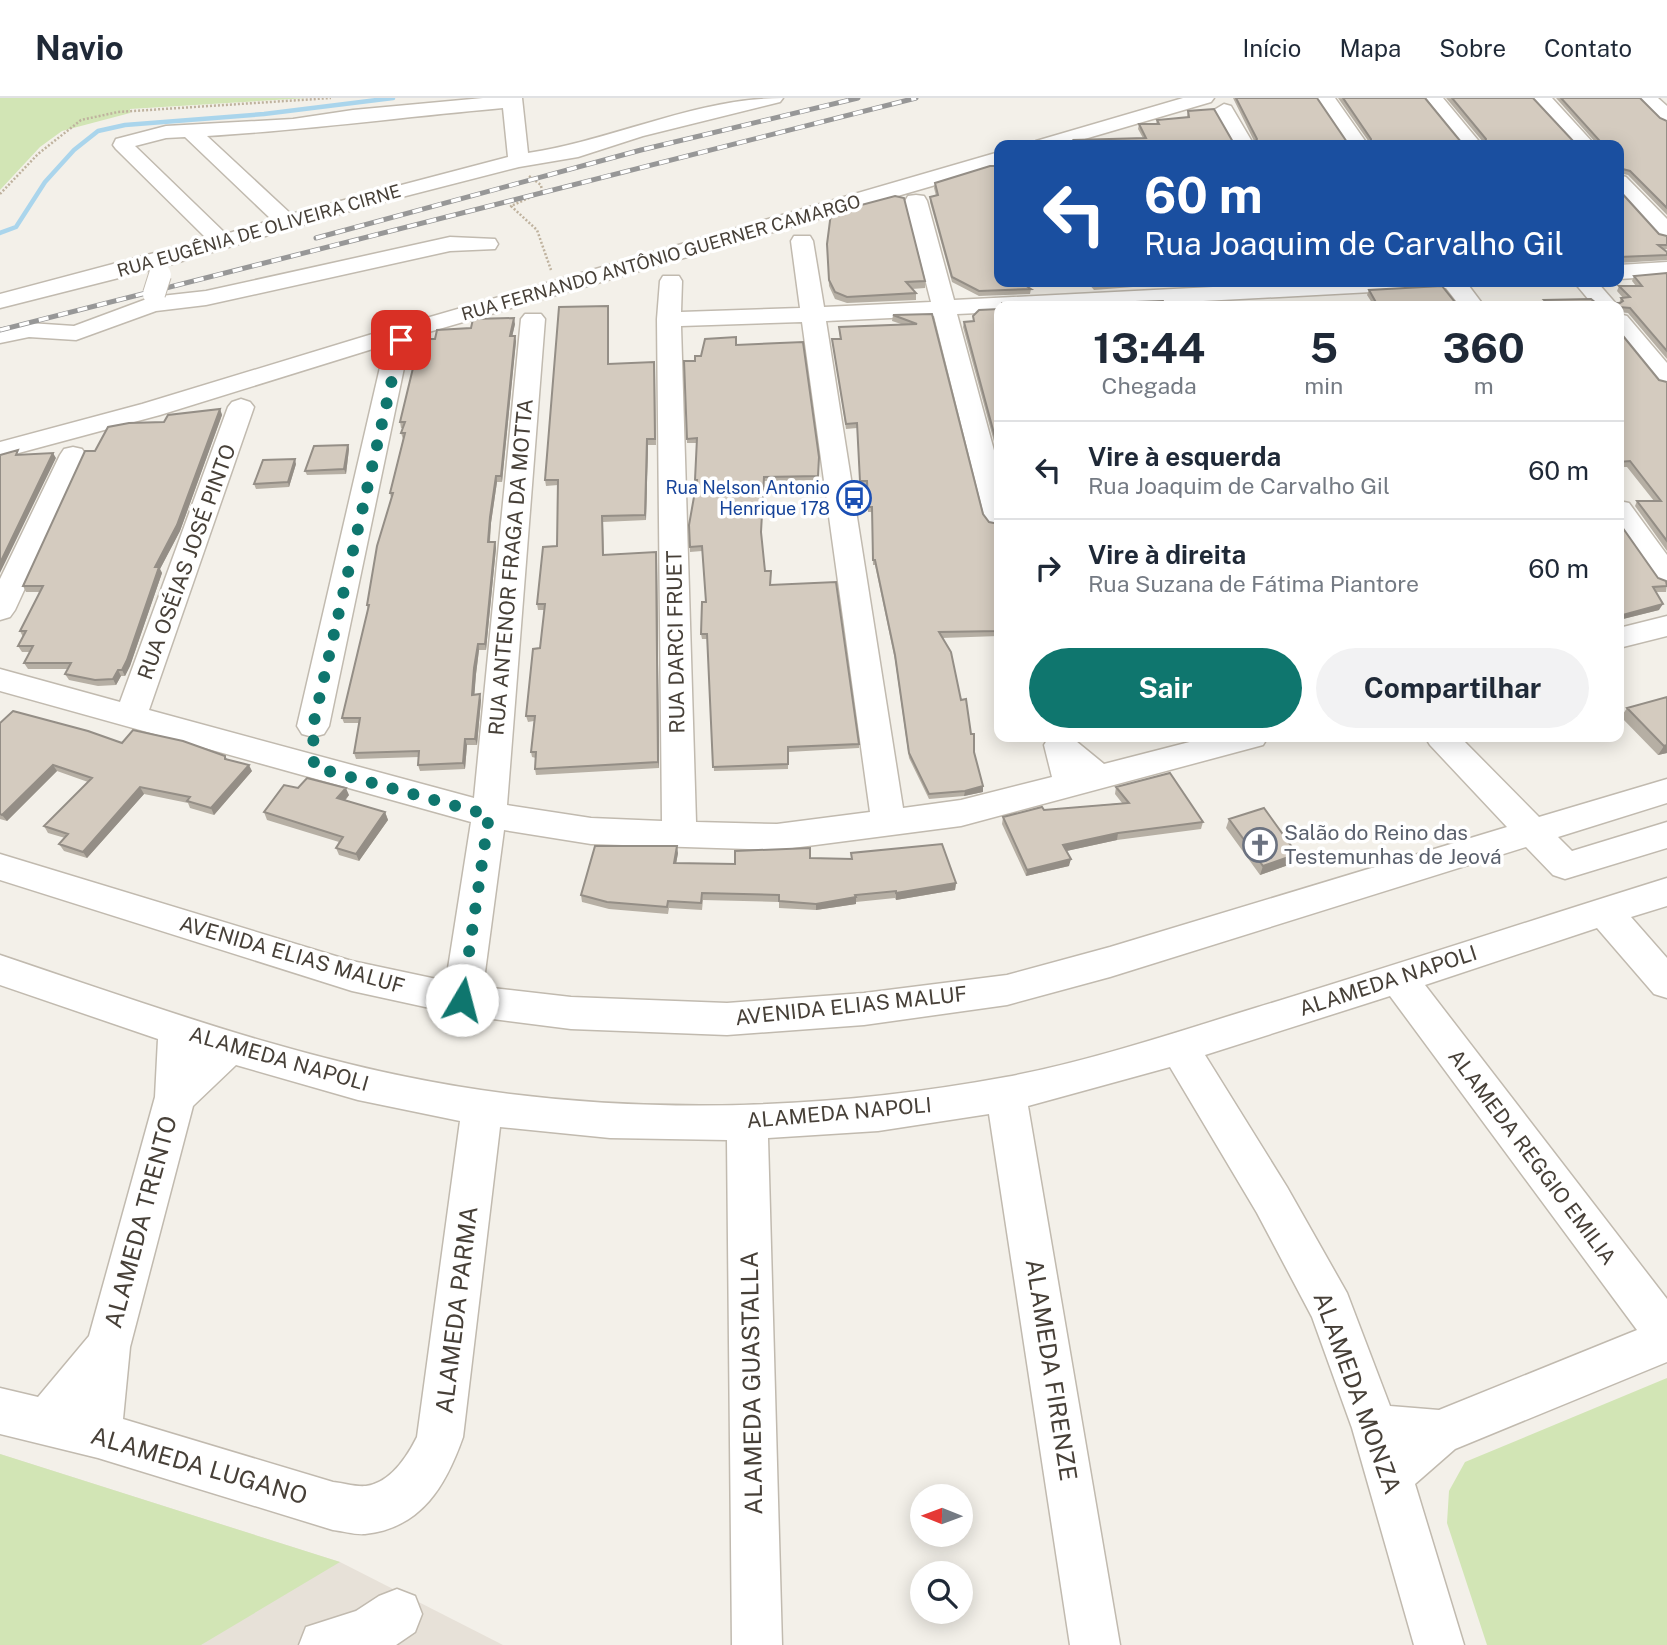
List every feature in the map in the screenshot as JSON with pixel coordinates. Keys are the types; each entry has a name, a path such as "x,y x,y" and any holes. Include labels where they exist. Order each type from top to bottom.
{"street":[{"name":"RUA EUGÊNIA DE OLIVEIRA CIRNE","path":"0,301 155,284 221,241 519,161 571,153 636,132 773,98"},
{"path":"1325,98 1354,140"},
{"path":"1433,98 1468,140"},
{"path":"1541,98 1580,140"},
{"path":"1647,98 1667,117"},
{"path":"221,241 122,145 127,140 149,135 293,125 513,99 519,161"},
{"path":"1128,140 1121,122 1198,100 1220,104 1241,140"},
{"path":"1060,140 1099,129 1126,140"},
{"path":"190,131 287,222"},
{"name":"RUA FERNANDO ANTÔNIO GUERNER CAMARGO","path":"245,394 373,341 505,304 535,307 564,287 640,266 671,269 778,227 803,230 887,193 915,193 994,161"},
{"path":"1624,186 1667,233"},
{"path":"915,193 994,500"},
{"path":"803,230 811,315 889,824"},
{"path":"0,336 29,330 76,333 155,284 206,298 450,244 487,244"},
{"name":"RUA DARCI FRUET","path":"671,269 669,319 679,835"},
{"path":"1624,272 1667,269"},
{"path":"1019,301 1070,297 1330,292 1386,287"},
{"path":"1590,287 1602,301"},
{"path":"669,319 811,315 994,303"},
{"name":"RUA ANTENOR FRAGA DA MOTTA","path":"462,1000 489,815 535,307"},
{"path":"1624,327 1667,379"},
{"path":"314,767 313,726 393,363 403,332"},
{"path":"373,341 393,363"},
{"path":"0,450 65,446 90,428 210,393 245,394"},
{"name":"RUA OSÉIAS JOSÉ PINTO","path":"131,717 234,434 245,394"},
{"path":"0,610 65,446"},
{"path":"1624,516 1667,576"},
{"path":"1624,637 1667,626"},
{"path":"0,680 489,815 592,831 777,837 889,824 961,813 1227,742"},
{"path":"277,757 313,726"},
{"path":"1059,742 1084,781"},
{"path":"1446,742 1565,866 1667,835"},
{"name":"AVENIDA ELIAS MALUF","path":"0,867 352,976 462,1000 570,1013 727,1019 864,1009 1007,990 1110,962 1667,791"},
{"name":"ALAMEDA NAPOLI","path":"0,970 177,1030 337,1078 482,1107 664,1122 747,1122 884,1111 1006,1094 1089,1074 1667,892"},
{"path":"1604,912 1667,983"},
{"name":"ALAMEDA REGGIO EMILIA","path":"1398,978 1667,1337"},
{"name":"ALAMEDA TRENTO","path":"98,1435 108,1347 175,1097 177,1030"},
{"name":"ALAMEDA TRENTO","path":"175,1097 230,1046"},
{"name":"ALAMEDA MONZA","path":"1179,1047 1272,1200 1331,1308 1375,1428 1439,1645"},
{"name":"ALAMEDA FIRENZE","path":"1006,1094 1095,1645"},
{"name":"ALAMEDA PARMA","path":"398,1499 417,1482 432,1460 440,1437 482,1107"},
{"name":"ALAMEDA GUASTALLA","path":"747,1122 757,1645"},
{"path":"1389,1475 1439,1433 1667,1337"},
{"name":"ALAMEDA TRENTO","path":"46,1424 108,1347"},
{"name":"ALAMEDA LUGANO","path":"0,1411 98,1435 333,1506 365,1510 398,1499"},
{"path":"1375,1428 1439,1433"},
{"path":"324,1645 363,1637 397,1614"}],"path":[{"path":"519,161 532,180 541,185 542,192 511,206 533,224 542,241 546,262 564,287"}],"shaded area":[{"path":"0,1454 340,1562 503,1645 0,1645"}],"green space":[{"path":"0,98 308,98 130,109 130,113 62,131 40,147 0,190"},
{"path":"1667,1378 1667,1645 1487,1645 1447,1523 1449,1491 1465,1462"},
{"path":"0,1454 340,1562 201,1645 0,1645"}],"building":[{"path":"1236,98 1317,98 1346,140 1256,140"},
{"path":"1343,98 1425,98 1459,140 1371,140"},
{"path":"1452,98 1533,98 1572,140 1486,140"},
{"path":"1561,98 1640,98 1660,118 1667,121 1667,208 1630,171 1624,169 1624,140 1599,140"},
{"path":"1214,109 1232,140 1074,140 1146,138 1139,124 1159,124 1157,120 1189,117 1188,111"},
{"path":"994,166 994,287 1031,289 979,291 952,277 930,197 938,195 935,183"},
{"path":"895,196 904,198 925,281 906,282 916,293 847,297 835,292 829,280 827,244 831,213"},
{"path":"1624,196 1659,234 1667,236 1667,245 1658,245 1667,255 1624,257"},
{"path":"1667,273 1667,351 1630,308 1624,307 1621,298 1630,297 1620,287 1642,286 1634,276"},
{"path":"1443,287 1454,301 1375,301 1369,290"},
{"path":"1591,299 1594,301 1544,300"},
{"path":"608,306 608,364 654,362 655,439 647,439 645,515 602,516 603,555 656,552 658,762 535,769 536,752 531,752 535,716 526,716 533,649 540,648 545,604 537,604 543,547 557,546 558,480 545,480 559,307"},
{"path":"994,309 994,433 964,322 974,321 973,316 979,310"},
{"path":"932,314 983,514 989,522 994,523 994,631 939,632 951,652 961,700 966,699 971,734 974,734 974,752 983,786 965,791 929,794 909,753 895,655 873,560 872,507 868,507 867,481 860,481 857,423 846,424 832,339 841,339 839,327 917,324 893,315"},
{"path":"514,318 510,336 515,336 501,476 496,476 490,517 488,542 495,542 485,644 478,644 474,668 472,695 480,694 475,739 465,739 463,763 418,765 419,751 354,753 360,718 342,718 369,605 377,546 393,493 390,493 405,433 401,433 405,422 400,422 420,339 435,339 437,330 471,328 473,319"},
{"path":"736,337 736,345 803,342 819,457 818,476 764,477 761,532 765,571 771,571 770,585 836,582 859,744 788,747 788,764 713,767 707,634 701,634 702,602 706,602 702,546 690,547 689,525 697,480 697,438 687,439 684,361 695,361 695,356 701,356 705,339"},
{"path":"1624,337 1659,380 1667,382 1667,541 1637,501 1661,501 1630,461 1624,462"},
{"path":"220,409 177,525 155,567 159,567 122,670 118,670 113,679 95,680 65,674 71,663 24,663 33,646 18,646 26,631 20,631 43,586 23,586 85,451 95,451 108,427 129,423 164,422 168,415"},
{"path":"348,445 344,469 305,471 314,446"},
{"path":"18,450 16,455 53,453 0,563 0,455"},
{"path":"295,459 288,482 254,484 263,460"},
{"path":"1624,530 1658,578 1666,581 1667,586 1653,587 1663,604 1624,615"},
{"path":"1667,697 1667,745 1664,746 1627,708"},
{"path":"13,711 122,743 133,730 183,741 225,756 225,759 249,765 211,808 187,801 190,797 140,787 83,852 59,844 68,834 44,826 92,778 53,765 0,814 0,723"},
{"path":"1170,773 1203,822 1118,833 1063,845 1071,859 1027,870 1003,817 1042,807 1044,810 1129,803 1116,787"},
{"path":"307,778 346,788 337,798 385,812 356,854 336,848 343,837 264,812 284,785 298,788"},
{"name":"Salão do Reino das Testemunhas de Jeová","path":"1264,808 1297,854 1263,866 1229,819"},
{"path":"942,844 956,883 896,893 855,895 856,897 816,904 779,901 779,895 702,893 701,903 668,901 667,907 607,902 581,895 595,846 677,846 674,863 735,864 735,851 810,848 810,858 852,859 851,853"}],"waterway":[{"path":"0,233 16,227 45,182 74,150 98,131 125,125 264,114 393,98"}],"railway":[{"path":"316,238 641,150 858,98"},
{"path":"0,330 916,98"}],"place":[{"name":"Rua Nelson Antonio Henrique 178","path":"854,498"},
{"name":"Salão do Reino das Testemunhas de Jeová","path":"1260,845"}],"route":[{"path":"401,340 393,363 313,726 314,767 489,815 462,1000"}]}
